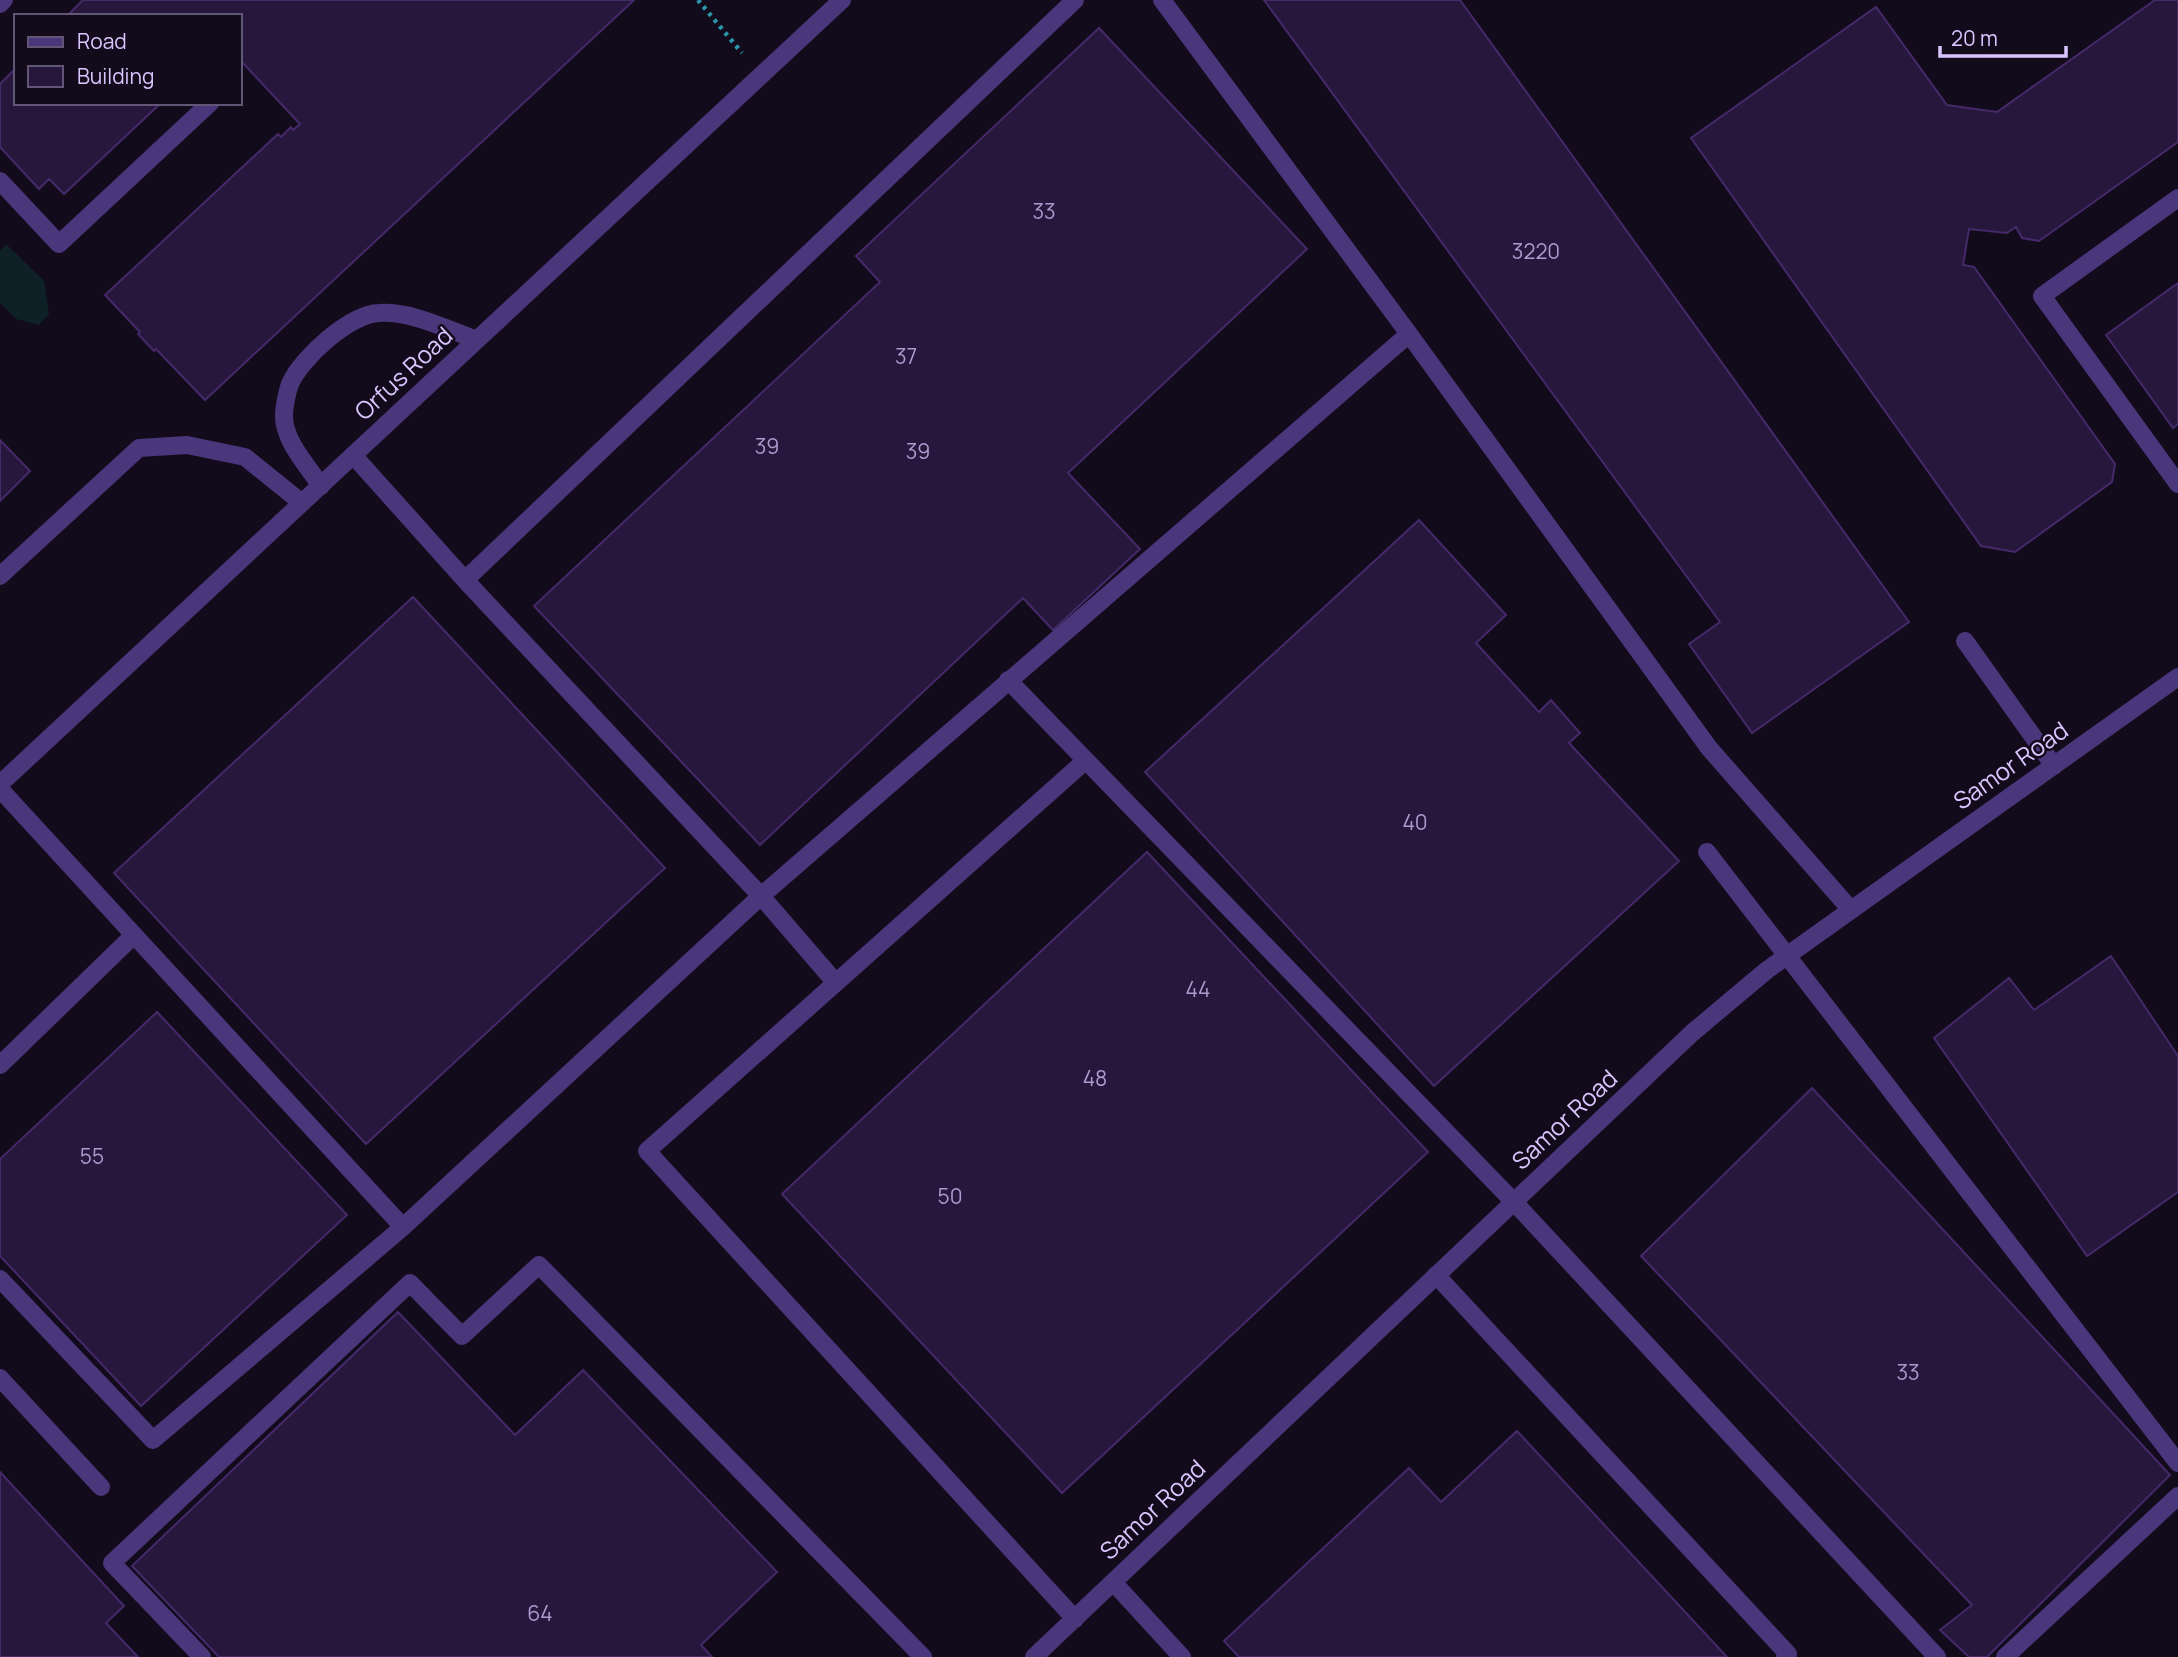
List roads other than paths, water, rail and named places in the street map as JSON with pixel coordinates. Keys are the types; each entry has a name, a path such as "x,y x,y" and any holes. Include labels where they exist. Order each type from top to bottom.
{"street":[{"path":"0,4 4,0"},
{"name":"Orfus Road","path":"0,786 842,0"},
{"path":"465,580 1075,0"},
{"path":"1162,0 1409,334 1709,748 1851,910"},
{"path":"0,181 60,244 208,105"},
{"path":"2178,198 2042,296 2178,484"},
{"path":"321,486 290,440 284,416 290,384 310,356 339,331 378,312 413,317 477,340"},
{"path":"0,1279 153,1440 403,1227 761,896 1409,334"},
{"path":"0,576 139,448 187,445 245,457 302,503"},
{"path":"353,455 465,580 761,896 836,983"},
{"path":"1965,641 2054,766"},
{"name":"Samor Road","path":"1034,1657 1692,1032 1788,955 2178,677"},
{"path":"1009,680 1514,1202 1937,1657"},
{"path":"1074,1619 647,1152 1085,761"},
{"path":"0,786 403,1227"},
{"path":"1707,852 2178,1463"},
{"path":"0,1066 134,935"},
{"path":"202,1657 112,1563 410,1283 462,1336 539,1265 923,1657"},
{"path":"1436,1275 1788,1654 1785,1657"},
{"path":"0,1378 101,1488"},
{"path":"2005,1657 2178,1496"},
{"path":"1113,1582 1182,1657"}]}
